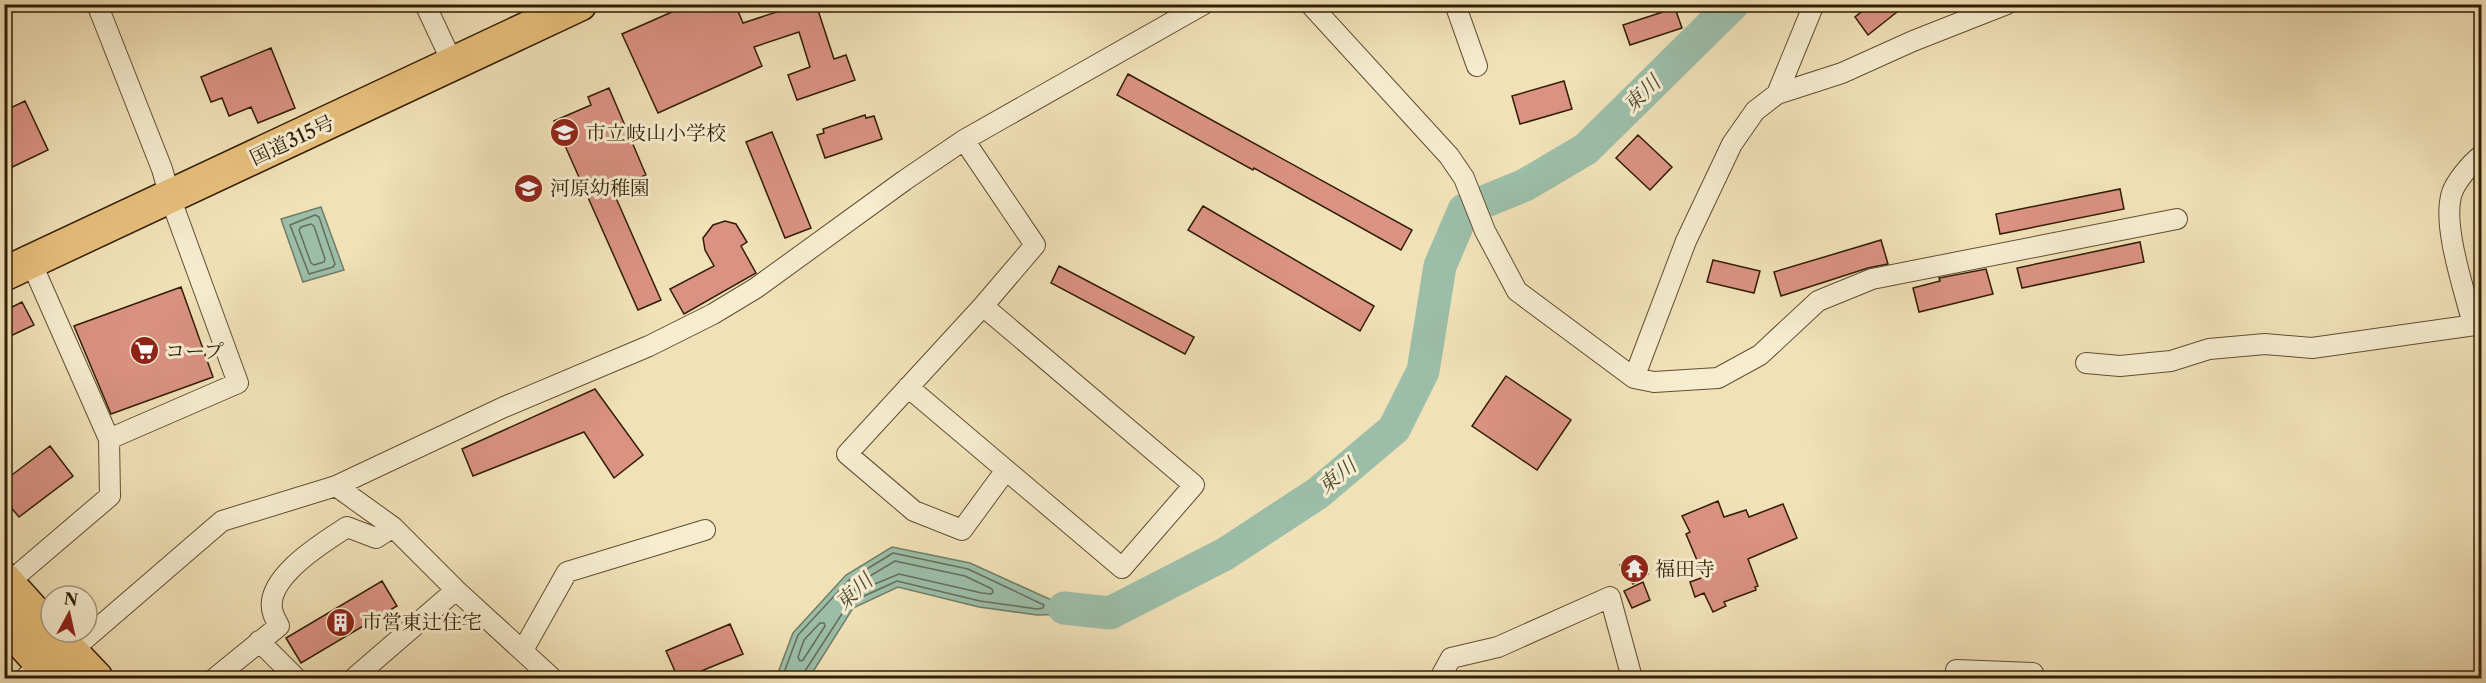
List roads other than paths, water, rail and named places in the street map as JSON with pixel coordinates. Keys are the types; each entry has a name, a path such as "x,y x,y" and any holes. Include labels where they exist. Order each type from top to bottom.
{"highway":[{"name":"国道315号","path":"18,268 580,4"},
{"path":"6,581 49,656"},
{"path":"4,622 49,656 96,678"}],"street":[{"path":"97,4 162,169 170,197 238,383 109,439"},
{"path":"425,4 453,64"},
{"path":"49,656 222,521 336,486 504,407 649,346 712,314 756,288 964,140 1204,4"},
{"path":"1310,4 1449,156 1464,178 1485,231 1517,291 1634,378 1654,382 1718,378 1760,355 1818,301 1872,279 2178,219"},
{"path":"1455,4 1477,66"},
{"path":"1777,93 1814,4"},
{"path":"1634,378 1686,241 1732,144 1755,111 1777,93 1842,72 2007,4"},
{"path":"964,140 1035,245 983,306 848,454 914,511 962,530 1006,470"},
{"path":"2086,363 2120,366 2160,362 2209,349 2265,344 2312,348 2477,324 2450,233 2451,195 2471,164 2481,155"},
{"path":"6,581 110,496 109,439 18,268"},
{"path":"908,387 1122,568 1194,485 983,306"},
{"path":"336,486 393,527 456,590 552,678"},
{"path":"215,678 279,626 272,611 274,594 282,578 311,550 347,527 376,538 393,527"},
{"path":"523,650 567,572 705,530"},
{"path":"354,678 456,590"},
{"path":"1440,678 1451,658 1498,647 1610,597 1632,678"},
{"path":"259,641 296,678"},
{"path":"1956,670 2033,673 2033,678"}],"water":[{"path":"321,207 344,270 303,282 281,219"},
{"path":"892,547 970,563 1058,603 1110,613 1037,615 979,607 898,587 853,608 809,678 776,678 793,633 846,575"}],"waterway":[{"name":"東川","path":"1064,608 1110,613 1225,554 1318,493 1394,429 1423,371 1440,266 1464,210 1525,185 1586,149 1733,4"}],"place":[{"name":"市立岐山小学校","path":"565,133"},
{"name":"河原幼稚園","path":"529,188"},
{"name":"コープ","path":"144,351"},
{"name":"福田寺","path":"1634,569"},
{"name":"市営東辻住宅","path":"341,622"}]}
